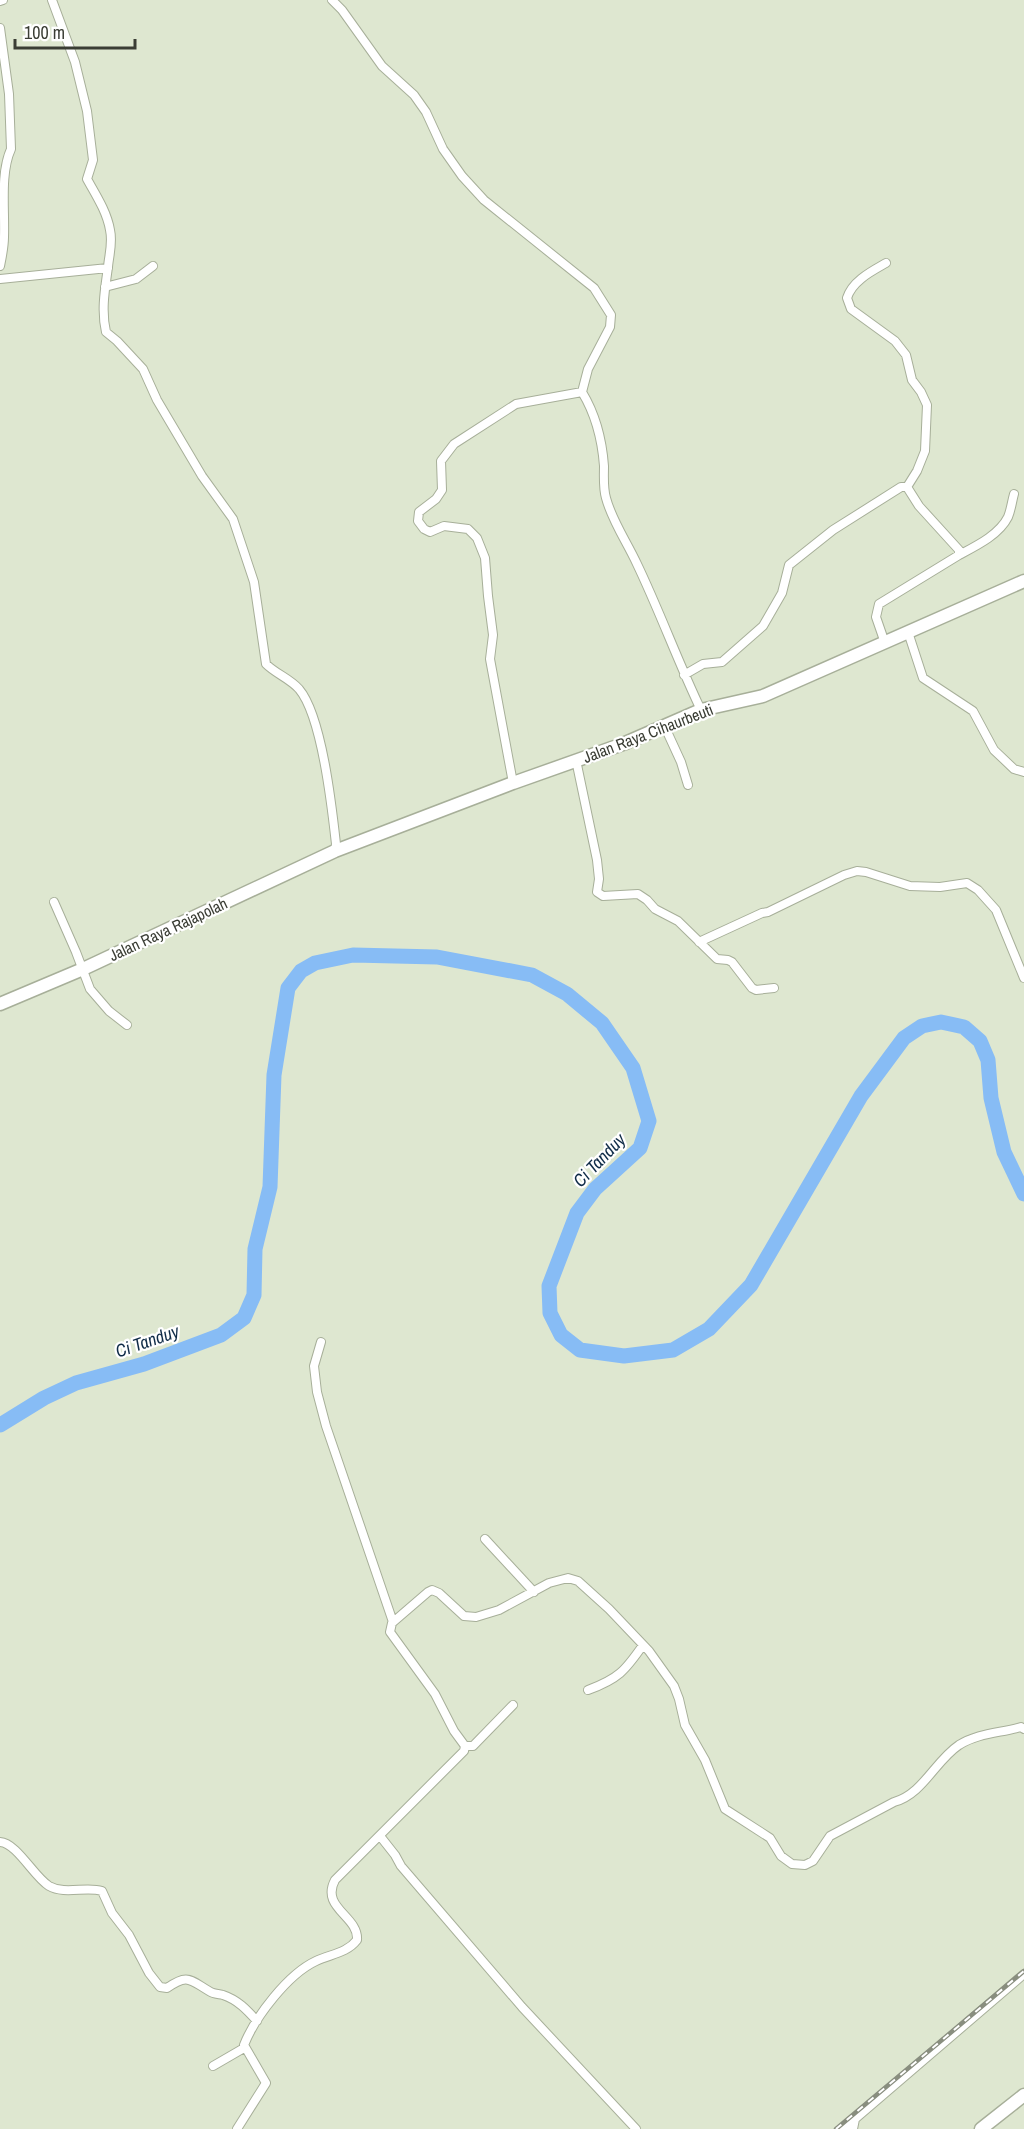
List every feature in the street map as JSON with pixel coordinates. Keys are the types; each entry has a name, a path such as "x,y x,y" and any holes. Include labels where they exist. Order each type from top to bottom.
{"highway":[{"name":"Jalan Raya Cihaurbeuti","path":"335,851 513,783 624,744 701,710 763,696 1024,581"},
{"name":"Jalan Raya Rajapolah","path":"0,1004 83,969 335,851"},
{"path":"981,2129 1024,2095"}],"street":[{"path":"52,0 75,62 87,111 93,160 87,179 108,222 111,248 102,317 105,332 117,340 142,369 157,400 202,476 233,519 254,582 266,664 273,672 283,676 299,689 306,700 318,735 332,802 335,851"},
{"path":"332,0 342,10 382,66 414,94 426,112 443,149 462,176 484,200 594,288 611,315 610,327 588,369 582,392 594,412 598,427 606,496 616,524 637,563 701,710"},
{"path":"0,28 8,85 11,149 6,155 2,171 4,238 0,266"},
{"path":"886,263 866,274 850,291 847,298 851,309 895,341 906,355 912,380 927,405 925,451 907,487"},
{"path":"105,287 136,279 153,266"},
{"path":"0,279 108,268"},
{"path":"513,783 490,659 493,635 485,558 477,538 468,529 444,526 430,532 424,529 418,521 419,512 436,499 442,490 441,462 453,444 516,404 582,392"},
{"path":"684,675 703,664 722,662 763,626 782,593 789,565 833,530 901,487 907,487"},
{"path":"907,487 919,506 959,550 959,555"},
{"path":"885,643 876,617 879,604 982,542 1002,526 1009,516 1014,494"},
{"path":"908,632 923,678 973,711 994,750 1014,769 1024,772"},
{"path":"664,725 681,762 688,785"},
{"path":"576,760 597,860 599,879 597,892 603,896 638,894 655,909 678,921 717,959 732,962 754,989 774,988"},
{"path":"699,942 844,875 861,871 910,886 940,887 967,883 974,887 996,910 1024,978"},
{"path":"54,902 90,989 98,1000 127,1025"},
{"path":"321,1342 314,1366 320,1403 393,1622"},
{"path":"485,1539 534,1592"},
{"path":"465,1746 454,1731 435,1694 392,1635 390,1629 393,1622 432,1590 439,1593 464,1616 476,1617 499,1610 549,1583 568,1578 578,1581 609,1609 643,1645 677,1692 685,1725 705,1760 725,1809 770,1838 782,1856 792,1863 805,1865 813,1861 830,1836 894,1802 905,1799 945,1756 960,1744 986,1734 1021,1727 1024,1729"},
{"path":"588,1690 608,1683 619,1675 643,1645"},
{"path":"465,1746 473,1746 513,1705"},
{"path":"237,2129 266,2083 244,2048 257,2021 292,1976 316,1961 351,1948 357,1940 356,1930 333,1901 332,1886 347,1867 458,1758 465,1746"},
{"path":"380,1836 401,1866 522,2007 636,2129"},
{"path":"0,1842 9,1845 40,1879 51,1887 65,1890 102,1891 112,1912 129,1935 149,1973 160,1987 167,1988 180,1980 196,1981 209,1992 239,2003 257,2021"},
{"path":"843,2129 1024,1974"},
{"path":"213,2066 244,2048"},
{"path":"853,2129 855,2119"}],"waterway":[{"name":"Ci Tanduy","path":"0,1425 44,1398 76,1383 144,1364 221,1335 244,1318 254,1295 255,1249 270,1187 274,1075 288,988 301,971 315,963 353,955 437,957 532,975 567,994 602,1023 633,1068 649,1121 640,1148 595,1189 577,1213 549,1286 550,1313 561,1335 580,1350 624,1356 673,1350 709,1329 751,1285 861,1096 904,1038 922,1026 941,1022 964,1027 980,1041 988,1060 991,1098 1004,1152 1024,1194"}],"railway":[{"path":"836,2129 1024,1971"}]}
